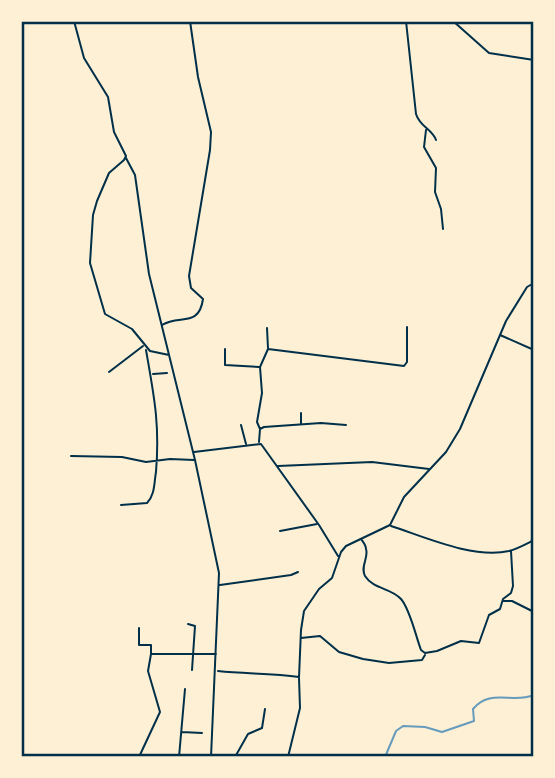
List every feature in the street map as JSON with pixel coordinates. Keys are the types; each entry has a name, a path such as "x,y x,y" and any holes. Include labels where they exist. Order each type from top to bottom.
{"street":[{"path":"74,21 84,58 108,97 114,132 135,175 149,274 195,460 219,572 211,757"},
{"path":"162,325 174,320 190,320 199,312 202,301 191,288 189,276 211,132 198,77 190,21"},
{"path":"406,21 416,114 418,121 433,133 436,140"},
{"path":"453,21 489,53 534,60"},
{"path":"427,130 424,147 436,168 435,192 441,209 443,229"},
{"path":"121,505 140,505 150,501 157,460 158,428 152,374 145,347 132,329 103,312 90,259 93,215 98,198 109,173 126,158"},
{"path":"288,757 300,708 300,638 304,611 319,589 332,578 346,546 390,525 404,497 446,452 460,429 513,308 527,287 534,283"},
{"path":"268,349 404,366 407,362 407,327"},
{"path":"267,328 268,349 260,367 262,393 257,422 260,429 259,443 318,523 340,558"},
{"path":"500,335 534,350"},
{"path":"145,347 153,352 169,355"},
{"path":"110,372 145,347"},
{"path":"225,349 225,365 260,367"},
{"path":"152,374 167,373"},
{"path":"300,425 301,413"},
{"path":"260,429 321,423 346,425"},
{"path":"241,425 246,445"},
{"path":"193,452 259,443"},
{"path":"71,456 122,457 146,462 195,460"},
{"path":"277,466 372,462 431,469"},
{"path":"280,531 318,523"},
{"path":"390,525 472,551 511,551 534,540"},
{"path":"361,538 367,549 363,569 366,576 375,587 385,588 400,598 421,650 425,653"},
{"path":"425,653 461,641 479,643 489,615 501,607 502,601 513,589 511,551"},
{"path":"219,585 298,572"},
{"path":"502,601 512,601 534,612"},
{"path":"188,624 195,625 192,670"},
{"path":"139,628 139,645 151,645 148,671 160,712 139,757"},
{"path":"300,638 320,636 342,653 385,663 422,660 425,653"},
{"path":"151,654 217,654"},
{"path":"216,671 242,674 276,673 299,677"},
{"path":"178,757 185,689"},
{"path":"235,757 248,734 262,728 265,709"},
{"path":"181,732 202,733"}],"waterway":[{"path":"385,757 396,731 403,726 425,727 442,732 474,721 473,709 487,699 534,695"}]}
